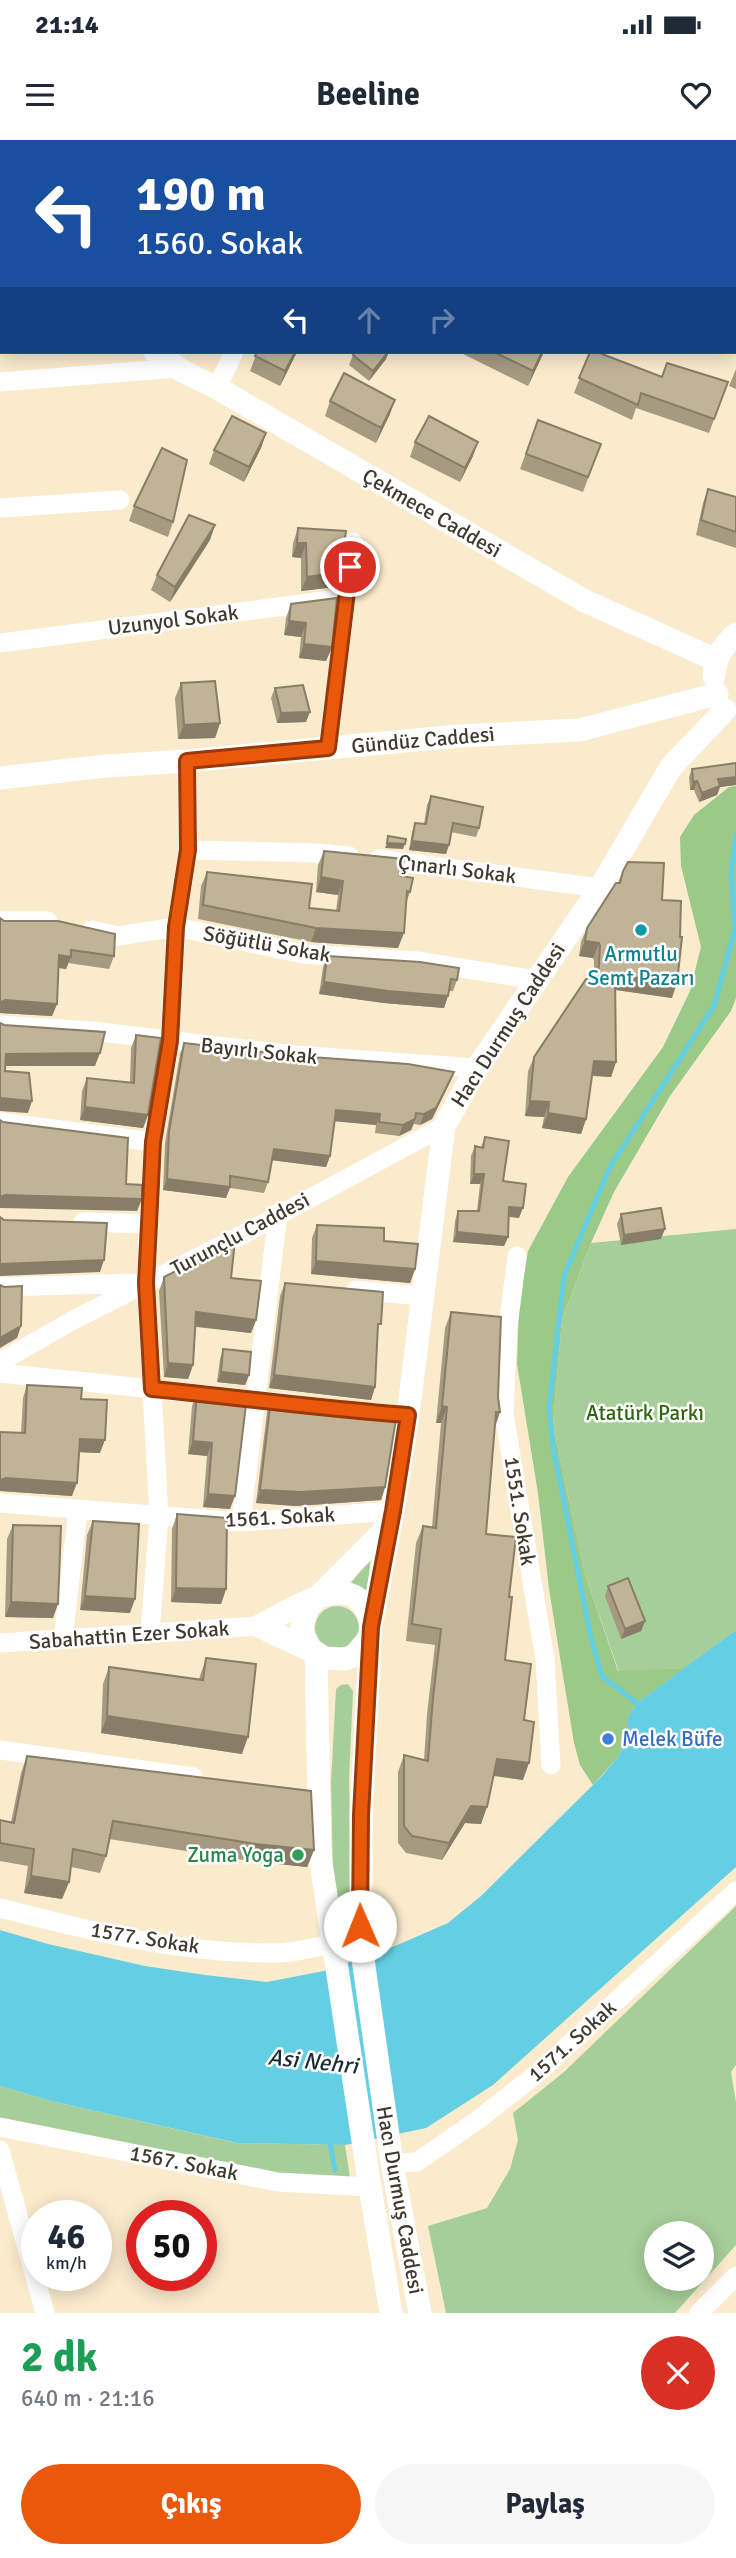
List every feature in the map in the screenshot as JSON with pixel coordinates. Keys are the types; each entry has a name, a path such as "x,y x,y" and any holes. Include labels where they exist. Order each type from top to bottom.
{"main road":[{"name":"Çekmece Caddesi","path":"158,354 177,368 217,388 585,601 716,660"},
{"path":"726,707 714,674 716,660 724,645 736,634"},
{"name":"Gündüz Caddesi","path":"0,778 106,766 459,736 580,730 726,707"},
{"name":"Hacı Durmuş Caddesi","path":"393,1512 382,1533 308,1607 302,1625 307,1644 316,1653 334,1660 345,1659 355,1655 369,1638 393,1512 401,1414 421,1296 444,1126 477,1068 600,888 671,767 726,707"},
{"path":"318,1597 335,1591 357,1598 365,1606 371,1627"},
{"name":"Sabahattin Ezer Sokak","path":"259,1626 318,1597"},
{"name":"Sabahattin Ezer Sokak","path":"259,1626 316,1653"},
{"name":"Hacı Durmuş Caddesi","path":"371,1627 361,1815 362,1945 392,2163 420,2313"},
{"name":"Hacı Durmuş Caddesi","path":"316,1653 313,1794 320,1856 391,2313"}],"street":[{"path":"217,388 233,354"},
{"path":"0,382 177,368"},
{"path":"0,508 120,500"},
{"path":"328,748 353,542"},
{"name":"Uzunyol Sokak","path":"0,643 346,598"},
{"path":"150,1634 159,1516 146,1283 153,1142 170,1041 176,927 188,850 187,761"},
{"name":"Çınarlı Sokak","path":"188,850 318,853 435,865 600,888"},
{"name":"Söğütlü Sokak","path":"0,920 55,921 118,936 176,927 303,954 417,961 535,980"},
{"name":"Bayırlı Sokak","path":"0,1025 92,1031 294,1055 477,1068"},
{"path":"0,1122 153,1142"},
{"name":"Turunçlu Caddesi","path":"0,1362 75,1318 240,1236 278,1213 444,1126"},
{"path":"241,1522 256,1398 277,1284 278,1213"},
{"path":"68,1222 149,1224"},
{"name":"1551. Sokak","path":"517,1256 508,1327 504,1414 545,1659 551,1765"},
{"path":"0,1287 146,1283"},
{"path":"339,1289 421,1296"},
{"path":"0,1373 256,1398 316,1407"},
{"name":"1561. Sokak","path":"0,1503 241,1522 393,1512"},
{"path":"63,1639 78,1510"},
{"name":"Sabahattin Ezer Sokak","path":"0,1643 259,1626"},
{"path":"0,1750 213,1780"},
{"name":"1571. Sokak","path":"392,2163 417,2162 539,2072 736,1891"},
{"name":"1577. Sokak","path":"0,1908 172,1947 276,1953 333,1944"},
{"name":"1567. Sokak","path":"0,2127 278,2182 369,2180"},
{"path":"0,2150 45,2313"},
{"path":"699,2313 736,2277"}],"green space":[{"path":"736,786 736,998 731,1011 670,1096 614,1192 562,1319 553,1426 585,1574 618,1671 685,1668 637,1703 628,1717 628,1732 619,1756 593,1785 580,1765 574,1743 549,1589 538,1493 517,1364 519,1304 528,1251 568,1177 663,1047 690,991 701,947 681,866 680,837 694,815 729,787"},
{"name":"Atatürk Parkı","path":"736,1229 736,1630 685,1668 619,1672 585,1574 553,1426 562,1319 591,1243"},
{"path":"371,1557 366,1596 348,1587"},
{"path":"337,1606 353,1612 359,1628 353,1644 337,1650 321,1644 315,1628 321,1612"},
{"path":"348,1684 353,1691 349,1779 352,1930 349,1932 345,1929 333,1874 331,1783 336,1689"},
{"path":"736,1906 736,2065 731,2072 736,2102 736,2245 714,2270 714,2221 644,2221 644,2291 695,2291 675,2313 446,2313 428,2226 487,2208 510,2169 518,2140 513,2113 564,2072"},
{"path":"0,2086 51,2101 236,2143 345,2145 352,2190 0,2127"}],"water":[{"name":"Asi Nehri","path":"736,1630 736,1867 493,2085 426,2128 345,2145 237,2143 51,2101 0,2086 0,1930 145,1966 267,1982 324,1971 395,1946 448,1923 481,1896 619,1756 628,1732 628,1717 637,1703"}],"building":[{"path":"256,354 294,354 285,371 255,356"},
{"path":"354,354 386,354 373,371"},
{"path":"498,354 541,354 533,371"},
{"path":"589,354 602,354 662,377 667,363 728,382 714,419 641,393 638,405 579,378"},
{"path":"344,373 395,400 381,428 330,401"},
{"path":"232,416 266,433 249,467 214,450"},
{"path":"429,416 478,442 465,468 415,442"},
{"path":"538,420 601,444 588,477 526,454"},
{"path":"162,448 187,460 173,522 134,506"},
{"path":"708,489 736,497 736,532 701,520"},
{"path":"189,515 215,525 175,587 157,575"},
{"path":"298,528 346,531 340,572 307,577 306,543 297,543"},
{"path":"337,598 332,647 304,644 306,623 289,621 291,604"},
{"path":"215,681 220,723 184,725 181,683"},
{"path":"303,685 310,712 281,713 275,688"},
{"path":"736,763 736,777 718,779 720,786 702,793 697,781 693,782 692,769"},
{"path":"431,796 483,807 479,828 453,823 449,845 412,841 415,823 426,824"},
{"path":"388,836 406,839 405,844 387,843"},
{"path":"324,851 404,859 401,876 413,878 410,892 407,891 404,933 316,928 203,905 207,872 312,884 309,908 339,911 343,881 321,877"},
{"path":"628,862 664,863 662,900 681,901 682,937 677,983 615,975 616,1062 594,1061 586,1119 548,1113 549,1102 530,1101 534,1057 586,979 598,980 600,946 599,943 585,941 587,928 616,883 620,883"},
{"path":"0,918 4,921 58,921 115,934 114,956 71,950 71,957 59,955 57,1004 5,1000 0,1003"},
{"path":"327,956 420,962 459,968 457,980 451,979 448,996 388,991 324,982"},
{"path":"0,1023 105,1032 100,1053 6,1054 5,1071 29,1073 32,1101 0,1098"},
{"path":"136,1035 161,1038 148,1115 85,1107 87,1078 134,1083"},
{"path":"184,1043 297,1056 408,1064 454,1072 436,1108 424,1114 416,1113 415,1119 403,1125 379,1122 380,1114 336,1110 330,1156 274,1149 268,1182 230,1176 230,1187 167,1179 169,1132"},
{"path":"0,1120 128,1138 126,1184 142,1185 142,1199 0,1197"},
{"path":"485,1137 509,1141 503,1181 526,1184 523,1208 509,1207 508,1237 457,1232 458,1211 479,1211 484,1174 474,1174 475,1146 483,1148"},
{"path":"661,1208 665,1229 624,1235 621,1214"},
{"path":"0,1217 4,1220 107,1223 104,1260 0,1264"},
{"path":"317,1225 384,1228 384,1241 418,1244 415,1269 316,1261"},
{"path":"235,1241 231,1278 261,1281 256,1320 196,1312 193,1365 168,1363 164,1277"},
{"path":"285,1283 383,1292 381,1324 378,1324 375,1387 274,1375"},
{"path":"0,1285 22,1286 21,1326 0,1338"},
{"path":"451,1312 501,1317 498,1397 500,1412 496,1412 486,1534 516,1537 505,1660 531,1664 524,1720 534,1722 529,1763 497,1759 487,1807 471,1806 449,1843 412,1836 404,1826 404,1755 428,1761 441,1629 412,1624 423,1526 436,1528 447,1407 442,1406"},
{"path":"223,1349 251,1352 249,1375 221,1372"},
{"path":"27,1385 82,1388 81,1399 107,1400 105,1440 80,1439 77,1483 6,1478 0,1480 0,1432 25,1433"},
{"path":"197,1393 247,1396 235,1496 208,1494 212,1443 193,1441"},
{"path":"271,1399 397,1413 385,1487 301,1492 260,1490"},
{"path":"177,1514 227,1518 226,1589 176,1588"},
{"path":"93,1521 139,1524 135,1599 85,1596"},
{"path":"13,1525 61,1526 58,1604 11,1602"},
{"path":"628,1578 645,1621 625,1629 608,1586"},
{"path":"206,1658 256,1664 248,1737 107,1716 109,1667 203,1680"},
{"path":"27,1756 311,1791 314,1850 256,1844 113,1821 106,1856 73,1849 69,1882 31,1876 34,1849 0,1843 0,1820 14,1823"}],"waterway":[{"path":"642,1707 602,1676 591,1638 553,1447 549,1408 564,1276 610,1167 714,1006 735,929 731,873 736,835"},
{"path":"329,2139 335,2170"}],"place":[{"name":"Armutlu Semt Pazarı","path":"641,930"},
{"name":"Melek Büfe","path":"608,1739"},
{"name":"Zuma Yoga","path":"298,1855"}],"route":[{"path":"350,567 328,748 187,761 188,850 176,927 170,1041 153,1142 146,1283 152,1389 408,1415 371,1627 361,1815 360,1926"}]}
